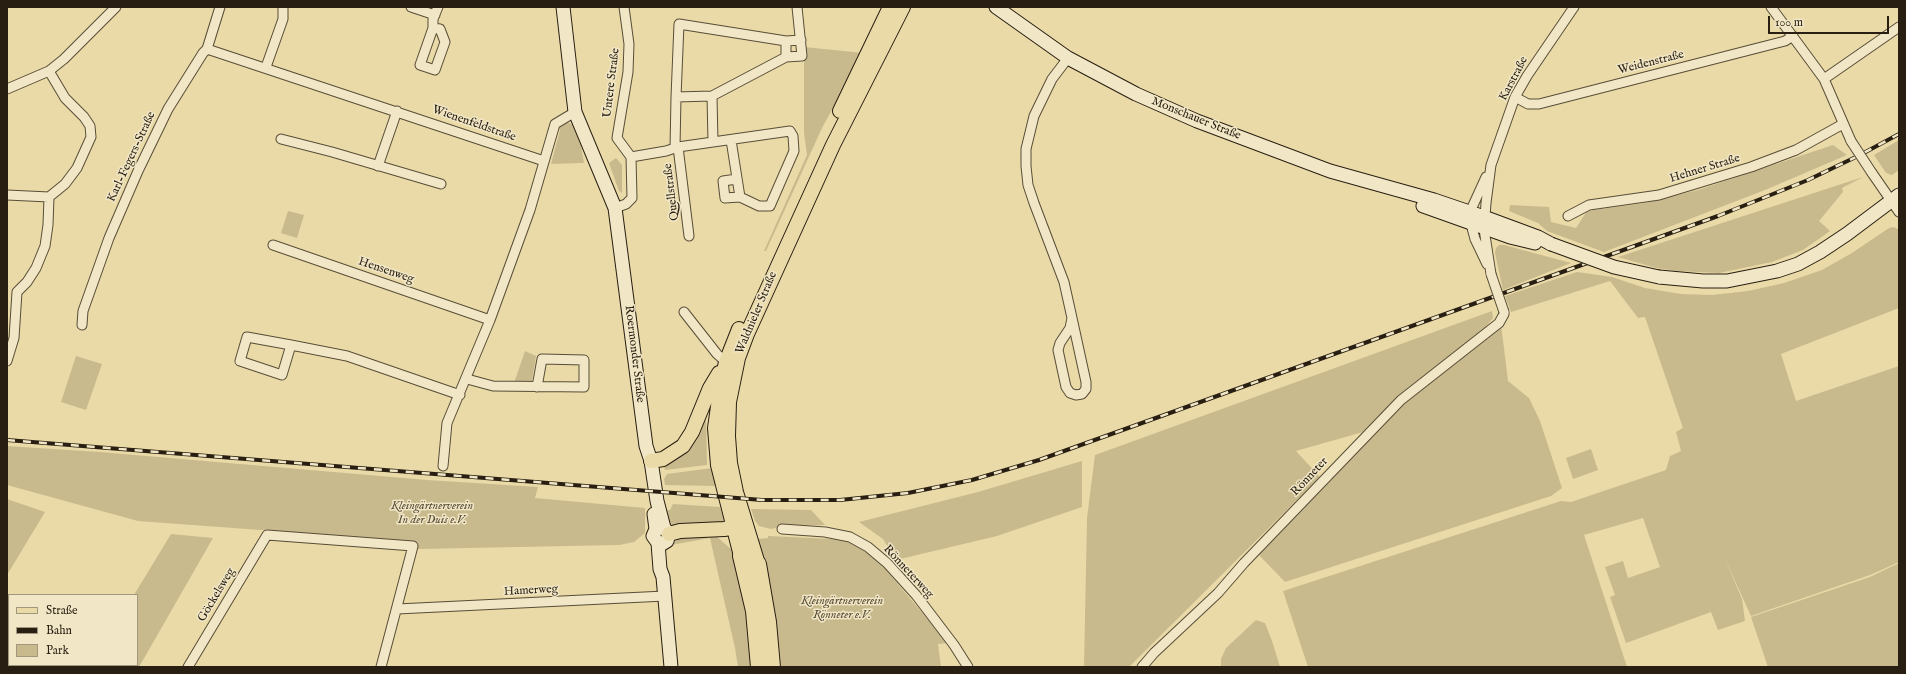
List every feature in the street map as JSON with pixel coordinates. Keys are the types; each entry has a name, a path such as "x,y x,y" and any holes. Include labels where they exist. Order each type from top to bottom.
{"highway":[{"name":"Waldnieler Straße","path":"741,556 754,611 759,667"},
{"name":"Waldnieler Straße","path":"758,564 768,622 772,667"}],"main road":[{"name":"Roermonder Straße","path":"563,7 575,112 615,208 646,446 651,461 656,501 654,509 662,535 663,577 671,667"},
{"path":"897,10 912,7"},
{"name":"Monschauer Straße","path":"996,7 1068,58 1136,94 1197,121 1330,171 1350,181 1432,208 1538,237 1551,244 1614,267 1658,278 1703,282 1727,281 1777,271 1798,264 1820,252 1847,234 1895,197"},
{"name":"Waldnieler Straße","path":"758,564 739,526 718,465 716,428 720,385 726,362 819,154 897,10"},
{"name":"Waldnieler Straße","path":"741,556 736,492 730,463 728,436 729,402 738,358 747,334 833,145 897,10"},
{"path":"651,461 664,459 683,446 692,432 710,388 726,362"},
{"path":"662,535 680,531 712,530 739,526"},
{"path":"712,530 726,539 741,556"}],"street":[{"path":"7,89 49,71 64,59 116,7"},
{"name":"Karl-Fegers-Straße","path":"82,325 86,304 110,238 138,171 168,110 203,52 207,48 220,7"},
{"path":"266,67 283,19 283,7"},
{"path":"411,7 436,11 433,28"},
{"name":"Untere Straße","path":"624,7 629,44 628,72 617,138 631,157"},
{"path":"676,97 712,96 786,57 802,56 797,7"},
{"name":"Karstraße","path":"1471,218 1515,97 1527,76 1574,7"},
{"path":"1771,7 1824,79 1850,141 1872,173 1895,197 1899,212"},
{"name":"Quellstraße","path":"689,236 677,147 676,97 679,24 786,40"},
{"path":"1824,79 1899,27"},
{"name":"Weidenstraße","path":"1515,97 1528,104 1539,104 1785,41 1793,36"},
{"path":"786,57 786,40 801,40"},
{"name":"Wienenfeldstraße","path":"207,48 544,161"},
{"path":"1068,58 1052,79 1034,116 1026,149 1026,166 1028,185 1064,282 1072,318 1086,382 1086,389 1082,394 1076,395 1070,393 1066,387 1058,350 1060,343 1070,328 1072,318"},
{"path":"7,195 49,197 65,184 77,168 91,137 90,126 84,117 65,98 49,71"},
{"path":"712,96 713,142"},
{"path":"378,166 397,111"},
{"path":"443,466 448,423 490,320 530,210 555,124 575,112"},
{"name":"Hehner Straße","path":"1568,216 1589,205 1658,195 1751,167 1796,150 1843,124"},
{"name":"Quellstraße","path":"631,157 666,152 677,147 790,131 793,136 794,151 792,160 770,206 759,206 740,197 725,198 723,181 737,179"},
{"path":"281,139 441,184"},
{"path":"731,140 740,197"},
{"path":"615,208 626,204 632,198 631,157"},
{"name":"Karstraße","path":"1490,169 1484,223 1491,274"},
{"path":"7,361 14,338 12,291 27,282 36,268 45,246 48,225 49,197"},
{"path":"1471,218 1475,239 1491,274"},
{"name":"Hensenweg","path":"273,245 490,320"},
{"name":"Rönneter","path":"1142,667 1154,653 1218,594 1244,563 1400,400 1499,323 1504,313 1491,274"},
{"name":"Waldnieler Straße","path":"684,312 717,354 726,362"},
{"path":"291,345 282,375 240,361 247,337 291,345 346,356 460,395"},
{"path":"467,379 493,386 584,387 584,360 542,359 537,386"},
{"name":"Rönneterweg","path":"782,529 825,532 850,537 868,547 887,563 916,595 954,645 968,667"},
{"name":"Göckelsweg","path":"188,667 267,535 413,546 397,609"},
{"name":"Hamerweg","path":"397,609 665,596"},
{"path":"381,667 397,609"}],"green space":[{"path":"804,47 863,53 822,128 766,251 764,251 807,155 804,133"},
{"path":"566,122 572,124 581,146 584,163 551,164 560,126"},
{"path":"1899,140 1899,170 1892,175 1886,173 1874,155"},
{"path":"1833,145 1847,155 1765,190 1604,252 1547,231 1538,223 1509,211 1510,205 1549,207 1551,222 1576,228 1587,211 1644,203 1698,190"},
{"path":"616,158 622,165 622,193 619,191 609,163"},
{"path":"1863,177 1842,188 1843,192 1819,221 1830,231 1803,250 1772,262 1719,273 1677,271 1656,268 1618,257"},
{"path":"288,211 304,215 297,238 281,233"},
{"path":"1894,227 1899,230 1899,308 1781,354 1796,401 1899,366 1899,562 1870,575 1751,616 1725,559 1742,599 1745,621 1718,630 1711,612 1626,643 1610,597 1615,595 1605,567 1623,561 1628,578 1660,567 1643,518 1584,535 1627,667 1308,667 1283,591 1561,501 1571,502 1666,470 1670,456 1681,451 1676,432 1683,428 1645,317 1638,318 1610,281 1511,312 1505,296 1577,272 1612,277 1645,288 1681,294 1712,295 1748,291 1784,283 1822,270 1852,253 1889,228"},
{"path":"1499,245 1504,245 1571,263 1503,290 1495,253 1496,248"},
{"path":"1492,311 1493,318 1483,330 1400,394 1363,432 1296,451 1320,477 1129,667 1084,667 1087,518 1095,455"},
{"path":"1501,324 1508,381 1529,398 1540,421 1562,488 1551,496 1285,582 1257,553 1414,393"},
{"path":"525,351 536,356 532,380 531,382 514,383"},
{"path":"76,356 102,364 86,410 61,402"},
{"path":"704,417 706,420 707,465 665,470 663,463"},
{"name":"Kleingärtnerverein In der Duis e.V.","path":"7,446 100,452 427,480 538,487 535,498 645,508 645,533 634,542 619,545 418,549 410,541 138,521 7,485"},
{"path":"1591,449 1598,470 1573,479 1566,458"},
{"path":"1082,461 1082,507 997,536 896,560 883,539 859,522 978,492"},
{"path":"712,468 716,486 665,485 664,479 667,474"},
{"path":"7,499 45,512 7,575"},
{"path":"673,504 720,507 726,526 672,530 668,520 667,510 670,510"},
{"path":"751,509 811,510 825,525 784,526 771,529 759,526 755,521"},
{"path":"171,534 213,538 139,667 58,667 138,666 138,594 135,594"},
{"path":"716,536 731,549 738,560 757,667 738,667 710,538 671,545 681,537"},
{"name":"Kleingärtnerverein Rönneter e.V.","path":"768,536 833,539 852,543 874,556 948,643 938,644 941,667 776,667 757,539 768,538"},
{"path":"1899,563 1899,667 1768,667 1751,617 1870,577"},
{"path":"1256,620 1265,623 1280,667 1221,667 1221,659 1226,648"}],"railway":[{"path":"7,440 762,500 840,500 908,493 972,480 1039,460 1718,216 1808,180 1899,134"}]}
